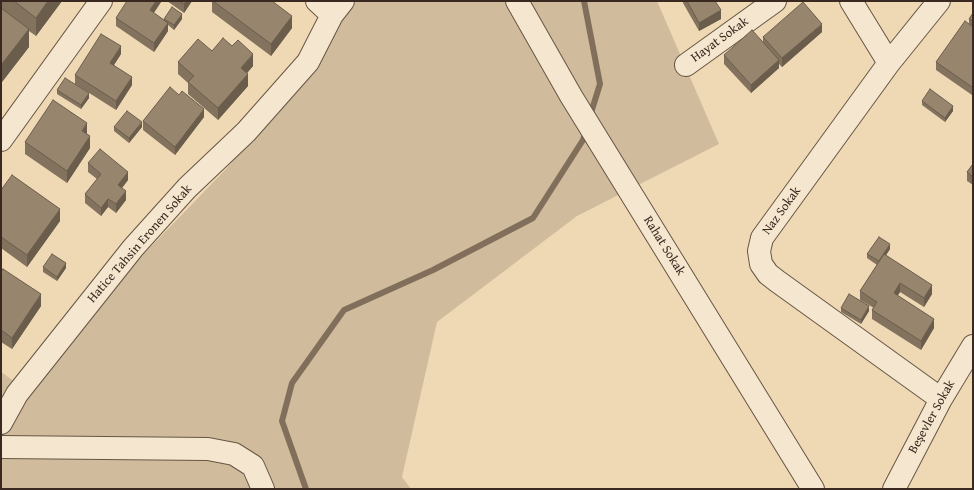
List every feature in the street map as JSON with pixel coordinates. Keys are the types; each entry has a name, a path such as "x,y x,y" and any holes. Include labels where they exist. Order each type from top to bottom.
{"street":[{"path":"1,140 101,1"},
{"name":"Rahat Sokak","path":"517,1 571,96 813,489"},
{"name":"Hayat Sokak","path":"686,65 775,1"},
{"path":"851,1 889,63"},
{"name":"Naz Sokak","path":"939,1 889,63 762,238 759,251 761,264 768,274 941,399"},
{"name":"Hatice Tahsin Eronen Sokak","path":"1,423 17,394 133,248 187,188 246,132 308,62 330,6"},
{"name":"Beşevler Sokak","path":"894,489 941,399 973,346"},
{"path":"1,447 208,449 234,454 253,466 263,489"}],"shaded area":[{"path":"350,1 657,1 719,144 577,216 437,322 402,477 411,489 1,489 1,372 18,384 226,169 347,15"}],"building":[{"path":"14,1 48,1 36,18"},
{"path":"127,1 156,1 150,10 168,23 154,43 116,18"},
{"path":"179,1 186,1 184,4"},
{"path":"213,1 272,1 292,16 271,44"},
{"path":"687,1 715,1 721,10 699,23"},
{"path":"803,2 822,24 782,58 763,37"},
{"path":"172,7 182,14 174,25 164,19"},
{"path":"1,8 29,29 2,64 1,63"},
{"path":"973,13 973,21 969,19"},
{"path":"965,21 973,27 972,87 936,62"},
{"path":"752,30 779,60 751,85 724,55"},
{"path":"101,34 121,46 110,63 132,77 116,101 75,75"},
{"path":"223,38 232,46 238,40 253,54 241,68 248,74 218,108 188,82 194,76 178,62 198,39 212,51"},
{"path":"65,78 89,93 81,105 57,90"},
{"path":"170,87 179,95 182,91 204,109 175,147 143,121"},
{"path":"930,89 953,106 945,118 922,101"},
{"path":"53,100 87,123 82,131 90,136 67,171 25,142"},
{"path":"127,111 142,122 129,138 114,127"},
{"path":"100,149 128,172 118,185 126,191 116,204 108,199 101,208 85,194 101,174 88,163"},
{"path":"973,164 973,177 967,172"},
{"path":"12,175 60,209 27,255 1,237 1,190"},
{"path":"879,237 890,244 879,261 867,254"},
{"path":"52,254 66,263 57,277 43,267"},
{"path":"884,254 932,285 924,298 900,283 894,293 934,319 921,341 872,310 877,302 860,291"},
{"path":"3,269 41,294 12,338 1,330 1,272"},
{"path":"849,294 869,306 861,320 841,308"}],"waterway":[{"path":"584,1 600,84 590,116"},
{"path":"306,489 282,421 292,383 344,310 433,270 533,218 583,140 586,131"}]}
